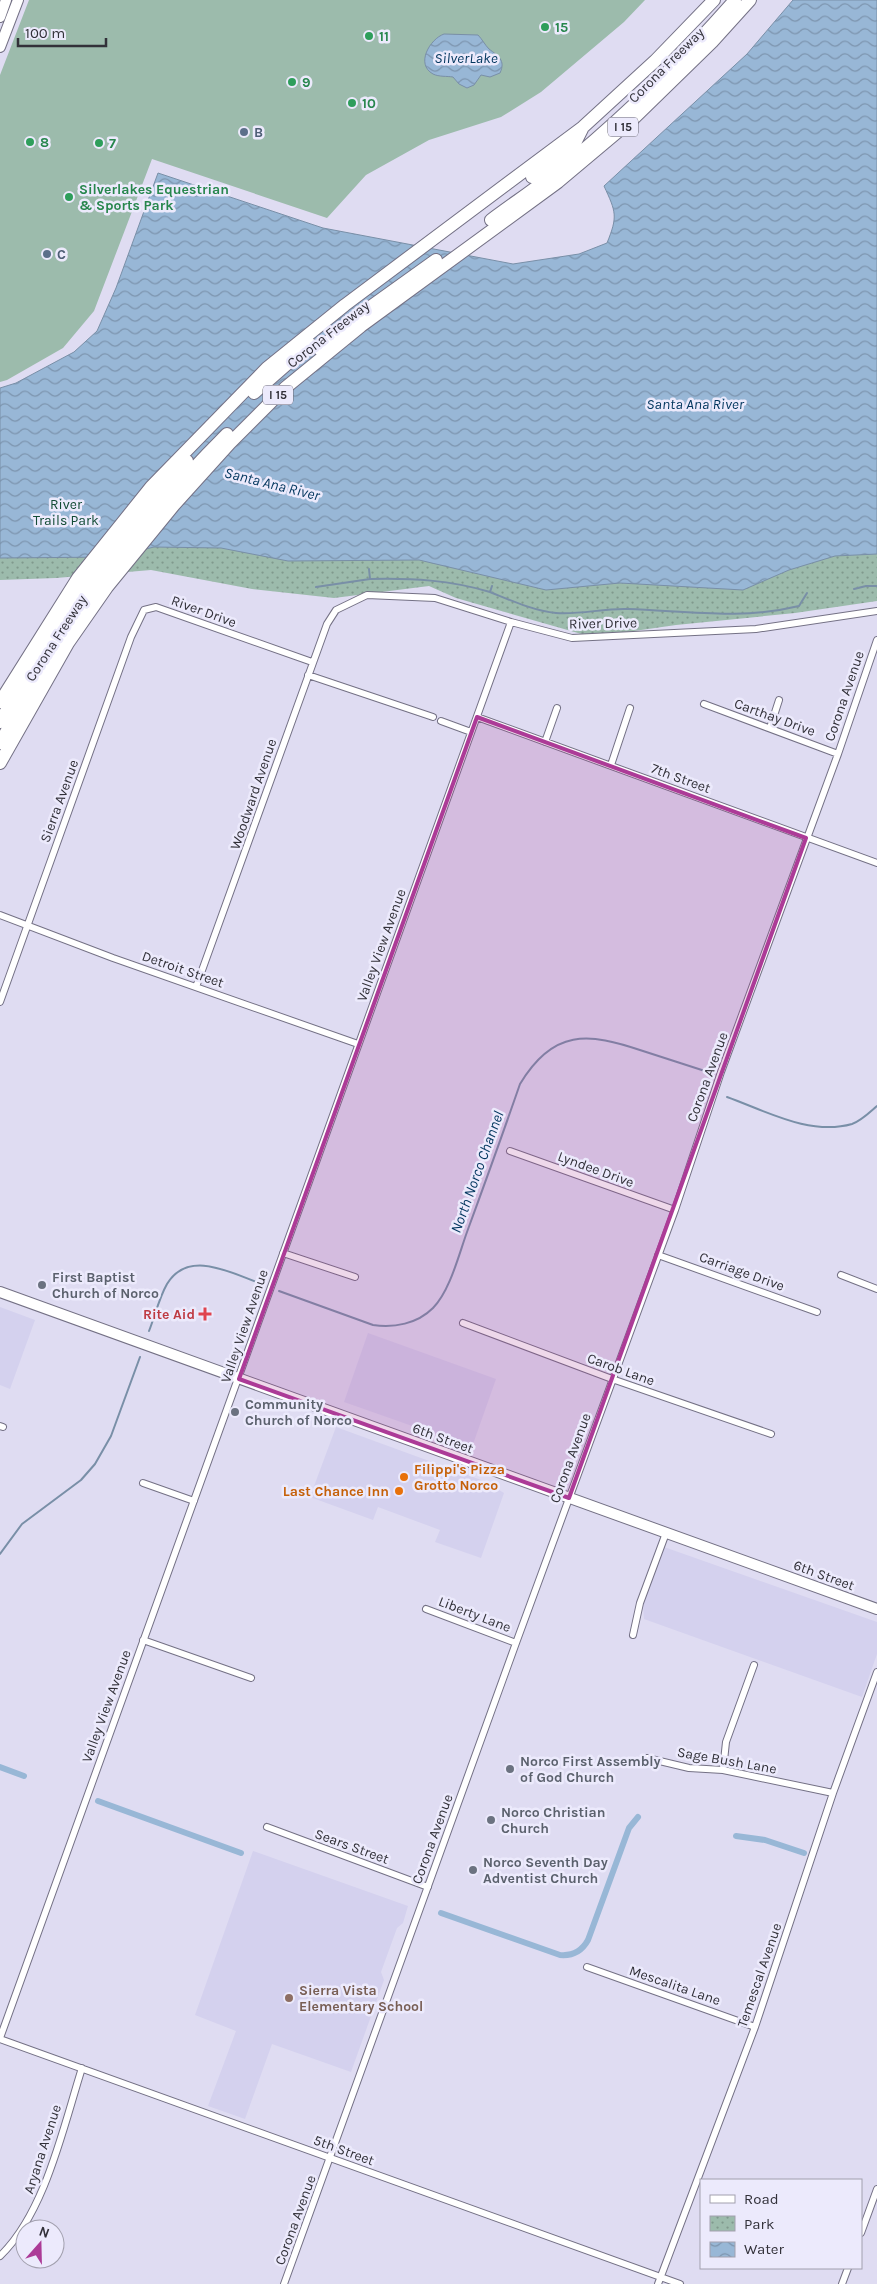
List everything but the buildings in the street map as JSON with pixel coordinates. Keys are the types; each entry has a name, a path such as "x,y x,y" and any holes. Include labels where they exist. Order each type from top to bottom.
{"highway":[{"name":"Corona Freeway","path":"0,702 93,583 151,487 267,368 345,305 450,231 583,127 655,60 714,0"},
{"path":"476,236 573,159 653,86 707,32 735,0"},
{"name":"Corona Freeway","path":"0,763 68,643 93,583 174,505 230,443 285,388 361,326 476,236 558,182 633,119 712,42 750,0"},
{"path":"0,722 52,634 93,583"},
{"path":"0,743 36,678 78,612 93,583"}],"main road":[{"path":"0,17 6,0"},
{"path":"0,47 18,0"},
{"name":"6th Street","path":"0,1292 877,1609"}],"street":[{"name":"River Drive","path":"336,610 367,596 435,598 511,622 572,638 756,629 877,611"},
{"name":"River Drive","path":"144,610 156,607 312,662"},
{"name":"Sierra Avenue","path":"0,1002 129,643 144,610"},
{"name":"Woodward Avenue","path":"196,987 312,662 327,624 336,610"},
{"name":"Valley View Avenue","path":"0,2038 511,622"},
{"name":"Corona Avenue","path":"284,2284 675,1210 721,1072 838,754 877,640"},
{"path":"308,675 433,718"},
{"path":"770,728 779,700"},
{"name":"Carthay Drive","path":"704,704 838,754"},
{"path":"545,742 557,708"},
{"path":"611,765 630,708"},
{"name":"7th Street","path":"477,717 877,863"},
{"path":"441,721 471,732"},
{"name":"Detroit Street","path":"0,915 358,1044"},
{"name":"Lyndee Drive","path":"510,1151 675,1210"},
{"path":"283,1253 355,1277"},
{"name":"Carriage Drive","path":"658,1255 817,1312"},
{"path":"841,1276 877,1288"},
{"name":"Carob Lane","path":"463,1323 612,1379 771,1434"},
{"path":"144,1483 194,1501"},
{"path":"633,1635 640,1603 666,1533"},
{"name":"Liberty Lane","path":"426,1609 516,1643"},
{"path":"143,1640 250,1678"},
{"path":"723,1770 726,1742 754,1665"},
{"name":"Temescal Avenue","path":"659,2281 755,2026 833,1793 877,1672"},
{"name":"Sage Bush Lane","path":"647,1758 689,1768 723,1770 833,1793"},
{"name":"Sears Street","path":"267,1827 428,1888"},
{"name":"Mescalita Lane","path":"587,1967 755,2026"},
{"name":"5th Street","path":"0,2038 331,2158 659,2281 680,2284"},
{"name":"Aryana Avenue","path":"0,2256 15,2242 39,2201 82,2068"},
{"path":"862,2230 877,2189"},
{"path":"842,2284 848,2269"}],"highlighted area":[{"path":"477,717 806,838 569,1498 239,1379"}],"shaded area":[{"path":"0,1307 35,1320 10,1389 0,1385"},
{"path":"368,1333 496,1379 472,1447 344,1402"},
{"path":"336,1427 484,1481 504,1493 481,1558 435,1542 440,1530 378,1507 373,1520 310,1497"},
{"path":"664,1547 877,1622 877,1654 862,1697 644,1619 643,1604"},
{"name":"Sierra Vista Elementary School","path":"253,1851 408,1906 403,1923 397,1928 381,1972 384,1980 351,2072 272,2044 245,2119 208,2106 236,2031 195,2015"}],"green space":[{"name":"Silverlakes Equestrian & Sports Park","path":"29,0 645,0 624,22 541,92 501,117 429,140 366,175 327,218 152,159 94,311 63,348 7,380 0,382 0,75"},
{"name":"River Trails Park","path":"0,427 877,544 877,601 795,613 676,625 592,637 456,598 429,586 334,598 252,589 151,570 56,578 0,580"}],"water":[{"name":"Santa Ana River","path":"793,0 877,0 877,554 835,556 789,570 743,590 620,583 546,590 419,560 288,561 221,548 154,547 113,557 0,558 0,388 16,383 74,352 97,331 116,288 158,173 323,228 513,264 579,254 607,243 611,234 614,214 604,186 747,54"},
{"name":"SilverLake","path":"444,34 478,35 502,62 500,73 490,77 481,75 474,85 467,88 459,84 453,77 433,74 425,64 426,52 434,41"}],"waterway":[{"path":"316,587 370,579 369,569"},
{"path":"370,579 431,581 490,592"},
{"path":"492,586 490,592 539,610 556,613 619,609 714,614 757,613 799,606 807,593"},
{"path":"854,589 877,586"},
{"name":"North Norco Channel","path":"279,1291 373,1325 405,1324 420,1318 433,1308 439,1301 453,1272 520,1084 545,1053 559,1044 573,1040 605,1040 708,1072"},
{"name":"North Norco Channel","path":"727,1097 788,1120 820,1127 836,1127 855,1123 877,1106"},
{"name":"North Norco Channel","path":"149,1331 167,1284 176,1273 187,1267 212,1267 262,1284"},
{"name":"North Norco Channel","path":"0,1554 22,1524 81,1480 95,1464 111,1436 140,1357"},
{"path":"0,1767 24,1776"},
{"path":"98,1801 241,1853"},
{"path":"441,1913 560,1955 569,1955 576,1952 588,1940 629,1828 638,1817"},
{"path":"736,1836 765,1840 804,1853"}],"place":[{"name":"15","path":"545,27"},
{"name":"11","path":"369,36"},
{"name":"9","path":"292,82"},
{"name":"10","path":"352,103"},
{"name":"B","path":"244,132"},
{"name":"8","path":"30,142"},
{"name":"7","path":"99,143"},
{"name":"Silverlakes Equestrian & Sports Park","path":"69,197"},
{"name":"C","path":"47,254"},
{"name":"First Baptist Church of Norco","path":"42,1285"},
{"name":"Rite Aid","path":"205,1314"},
{"name":"Community Church of Norco","path":"235,1412"},
{"name":"Filippi's Pizza Grotto Norco","path":"404,1477"},
{"name":"Last Chance Inn","path":"399,1491"},
{"name":"Norco First Assembly of God Church","path":"510,1769"},
{"name":"Norco Christian Church","path":"491,1820"},
{"name":"Norco Seventh Day Adventist Church","path":"473,1870"},
{"name":"Sierra Vista Elementary School","path":"289,1998"}]}
